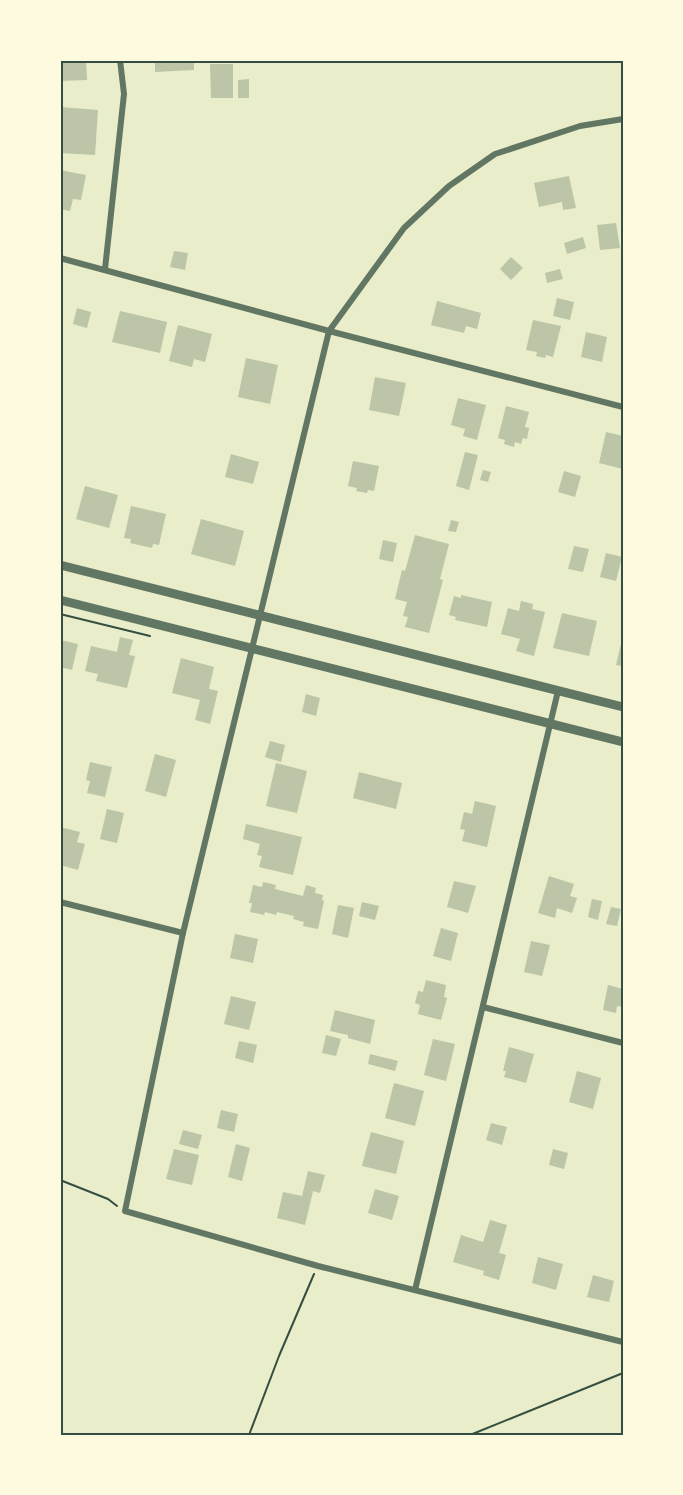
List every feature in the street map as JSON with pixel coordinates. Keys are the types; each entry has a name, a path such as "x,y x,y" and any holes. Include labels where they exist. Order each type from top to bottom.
{"street":[{"path":"105,269 124,94 120,60"},
{"path":"623,119 580,126 495,154 449,186 404,228 329,331 183,933 124,1210 318,1266 623,1342"},
{"path":"60,258 623,408"},
{"path":"60,565 623,707"},
{"path":"60,600 623,742"},
{"path":"415,1290 558,691"},
{"path":"60,902 183,933"},
{"path":"483,1007 623,1043"}],"path":[{"path":"60,1180 108,1199 124,1210"},
{"path":"249,1435 279,1356 318,1266"},
{"path":"470,1435 623,1373"}],"building":[{"path":"60,60 86,60 87,80 60,81"},
{"path":"155,60 194,60 194,70 155,72"},
{"path":"210,64 233,64 233,98 211,98"},
{"path":"249,79 249,98 238,98 238,80"},
{"path":"60,107 98,110 95,155 60,153"},
{"path":"60,170 86,175 81,200 73,199 70,211 60,209"},
{"path":"569,176 576,208 563,210 562,202 539,207 534,183"},
{"path":"616,223 620,248 600,250 597,225"},
{"path":"583,237 586,248 567,254 564,243"},
{"path":"174,251 188,253 185,270 170,267"},
{"path":"511,257 523,268 511,280 500,269"},
{"path":"560,269 563,279 547,283 545,273"},
{"path":"557,298 574,302 570,320 553,316"},
{"path":"437,301 481,313 477,329 466,326 464,333 431,325"},
{"path":"77,308 91,312 87,328 73,324"},
{"path":"120,311 167,322 160,353 112,342"},
{"path":"533,320 561,326 553,357 536,356 537,352 526,350"},
{"path":"178,325 212,334 205,362 194,359 192,367 169,361"},
{"path":"586,332 607,337 602,362 581,357"},
{"path":"246,358 278,365 270,404 238,397"},
{"path":"375,377 406,383 399,416 369,410"},
{"path":"458,398 486,405 477,440 463,436 465,429 451,425"},
{"path":"506,406 529,412 525,427 529,428 527,439 523,438 521,444 515,442 514,447 504,444 505,440 498,438"},
{"path":"606,432 623,436 623,469 599,463"},
{"path":"465,452 478,455 469,490 456,486"},
{"path":"231,454 259,462 253,484 225,477"},
{"path":"353,461 379,466 374,491 368,490 367,493 356,491 357,488 348,486"},
{"path":"483,470 491,472 488,482 480,480"},
{"path":"564,471 581,476 575,497 558,492"},
{"path":"85,486 118,495 109,528 76,519"},
{"path":"131,506 166,514 159,545 153,544 152,548 130,543 131,539 124,538"},
{"path":"201,519 244,531 235,566 191,554"},
{"path":"451,520 459,522 456,532 448,531"},
{"path":"415,535 449,544 440,579 443,580 429,633 405,627 408,617 403,616 407,602 395,599 402,570 405,571"},
{"path":"383,540 397,543 393,562 379,559"},
{"path":"574,546 589,549 583,572 568,569"},
{"path":"606,553 622,557 616,581 600,577"},
{"path":"461,595 492,602 487,627 455,620 456,617 449,615 454,596 461,598"},
{"path":"521,601 533,604 532,609 545,612 534,656 516,651 520,639 501,634 508,608 519,611"},
{"path":"562,613 597,621 589,656 553,648"},
{"path":"120,637 133,640 129,655 135,656 127,688 96,681 98,674 85,671 91,646 117,652"},
{"path":"60,640 78,644 72,670 60,667"},
{"path":"621,644 623,645 623,666 616,665"},
{"path":"181,658 214,667 209,689 218,691 210,724 195,720 200,700 172,693"},
{"path":"306,694 320,698 316,716 302,712"},
{"path":"270,741 285,745 281,762 265,757"},
{"path":"155,754 176,760 166,797 145,791"},
{"path":"90,762 112,767 105,797 87,793 90,781 86,780"},
{"path":"276,763 307,771 297,813 266,806"},
{"path":"359,772 402,783 396,809 353,798"},
{"path":"475,801 496,806 487,847 462,841 465,830 460,829 464,812 472,814"},
{"path":"107,809 124,813 117,843 100,839"},
{"path":"246,824 302,837 293,875 259,867 262,856 257,855 260,844 243,839"},
{"path":"60,827 80,832 77,842 85,844 78,870 60,865"},
{"path":"549,876 574,884 570,896 577,898 572,913 557,908 555,918 538,913"},
{"path":"454,881 476,886 468,913 447,907"},
{"path":"263,882 276,885 275,889 303,896 306,885 316,888 315,893 323,895 322,900 324,901 318,929 303,926 304,922 293,919 294,916 277,912 276,915 265,912 264,915 250,912 252,903 249,903 253,885 262,887"},
{"path":"592,899 602,901 598,920 588,917"},
{"path":"362,902 379,906 375,920 359,916"},
{"path":"338,905 354,908 348,938 332,934"},
{"path":"611,907 621,909 617,926 606,924"},
{"path":"441,928 458,933 451,961 433,956"},
{"path":"235,934 258,939 253,963 230,958"},
{"path":"531,941 550,945 542,976 524,972"},
{"path":"426,980 446,985 444,997 447,998 441,1020 418,1014 420,1005 415,1003 418,991 423,992"},
{"path":"608,985 623,989 623,1007 617,1006 616,1013 603,1010"},
{"path":"231,996 256,1002 249,1030 224,1024"},
{"path":"335,1010 375,1020 370,1044 330,1031"},
{"path":"326,1035 341,1039 336,1056 322,1053"},
{"path":"433,1039 455,1044 446,1081 424,1075"},
{"path":"239,1041 257,1045 253,1063 235,1058"},
{"path":"509,1047 534,1054 526,1083 504,1077 506,1071 503,1071"},
{"path":"370,1054 398,1061 395,1071 368,1064"},
{"path":"577,1071 601,1078 593,1109 569,1102"},
{"path":"394,1083 424,1091 415,1126 385,1118"},
{"path":"221,1110 238,1114 234,1132 217,1128"},
{"path":"491,1123 507,1127 502,1145 486,1140"},
{"path":"183,1130 202,1135 198,1149 179,1144"},
{"path":"371,1132 404,1141 396,1174 362,1166"},
{"path":"236,1144 250,1148 242,1181 228,1177"},
{"path":"174,1149 199,1155 192,1185 166,1179"},
{"path":"553,1149 568,1153 564,1169 549,1165"},
{"path":"308,1171 325,1175 320,1193 313,1191 305,1225 277,1218 283,1192 302,1196"},
{"path":"375,1189 399,1196 392,1220 368,1213"},
{"path":"490,1220 507,1225 499,1253 506,1255 499,1280 483,1275 484,1271 453,1262 461,1235 483,1242"},
{"path":"538,1257 563,1264 556,1290 532,1283"},
{"path":"593,1275 614,1281 609,1302 587,1297"}]}
